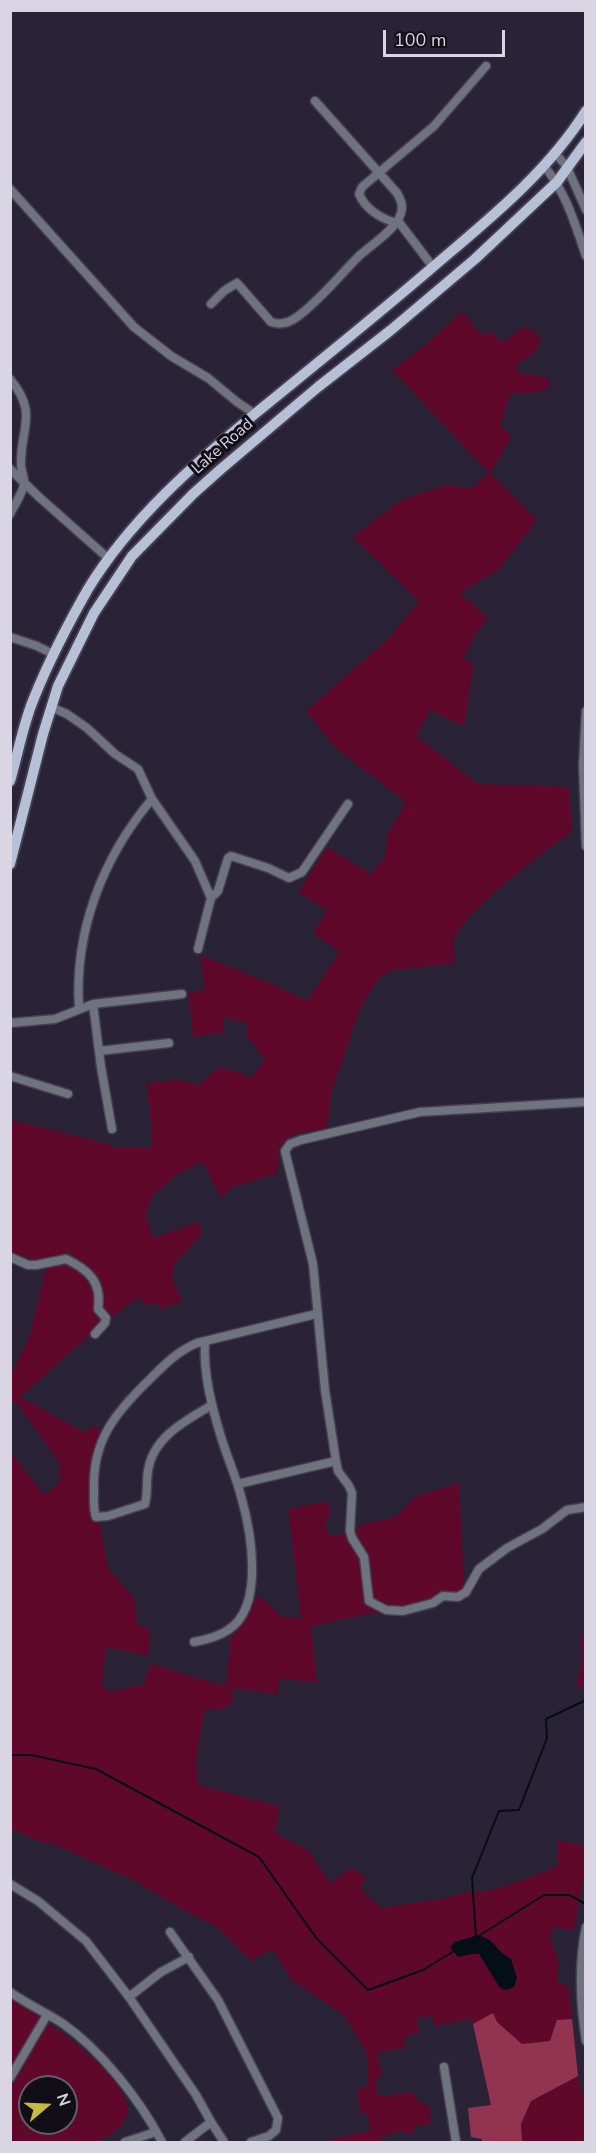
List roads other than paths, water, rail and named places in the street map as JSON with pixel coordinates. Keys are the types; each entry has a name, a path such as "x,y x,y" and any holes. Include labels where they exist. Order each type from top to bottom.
{"main road":[{"name":"Lake Road","path":"10,781 33,700 53,654 89,589 109,559 178,479 305,371 378,314 513,196 569,138 585,111"},
{"name":"Lake Road","path":"10,864 43,734 58,686 94,614 132,556 221,469 310,393 430,297 557,182 585,142"}],"street":[{"path":"433,267 397,222 374,213 366,207 359,194 362,187 378,172 409,149 434,126 486,66"},
{"path":"211,304 224,291 237,283 271,322 277,324 287,322 301,313 397,222 402,210 402,202 397,193 315,101"},
{"path":"555,153 567,167 585,210"},
{"path":"544,166 557,182 580,236 585,256"},
{"path":"10,189 134,327 171,356 207,378 255,414"},
{"path":"10,379 17,387 27,410 21,464 24,484 10,514"},
{"path":"10,469 109,559"},
{"path":"10,637 38,646 53,654"},
{"path":"51,707 67,714 87,728 101,743 138,769 152,799 195,861 211,898"},
{"path":"585,711 585,846"},
{"path":"79,1008 79,960 88,917 105,871 131,825 152,799"},
{"path":"198,950 211,898 218,891 228,858 231,856 268,868 289,878 302,872 348,804"},
{"path":"10,1023 55,1019 93,1004 182,994"},
{"path":"93,1004 112,1129"},
{"path":"99,1051 169,1043"},
{"path":"10,1076 68,1094"},
{"path":"585,1102 420,1112 301,1140 290,1144 285,1151 312,1256 316,1314 336,1461 338,1471 352,1493 350,1531 364,1557 368,1598 371,1604 386,1610 403,1611 433,1603 442,1596 456,1597 463,1594 479,1569 507,1548 543,1529 567,1510 585,1507"},
{"path":"10,1257 28,1265 66,1259 92,1276 96,1282 98,1309 106,1318 103,1327 95,1334"},
{"path":"212,1405 174,1429 160,1444 149,1466 145,1504 108,1516 96,1517 94,1482 96,1460 104,1434 131,1397 173,1356 189,1346 205,1341 316,1314"},
{"path":"194,1642 206,1640 230,1630 238,1622 250,1593 252,1566 238,1484 212,1405 204,1358 205,1341"},
{"path":"238,1484 336,1461"},
{"path":"11,1885 38,1901 86,1941 129,1997 224,2142"},
{"path":"585,1927 580,1968 585,2041"},
{"path":"170,1932 218,2000 278,2118 276,2130 268,2136 251,2142"},
{"path":"129,1997 161,1972 189,1957"},
{"path":"10,1992 62,2024 90,2047 133,2095 162,2142"},
{"path":"10,2078 47,2015"},
{"path":"444,2067 456,2142"},
{"path":"185,2142 211,2122"},
{"path":"125,2142 156,2132"}],"waterway":[{"path":"476,1937 472,1878 499,1811 519,1810 547,1738 546,1719 586,1700"},
{"path":"10,1755 31,1755 96,1769 259,1857 317,1939 368,1990 423,1970 454,1951"},
{"path":"477,1937 544,1895 569,1895 586,1904"}]}
